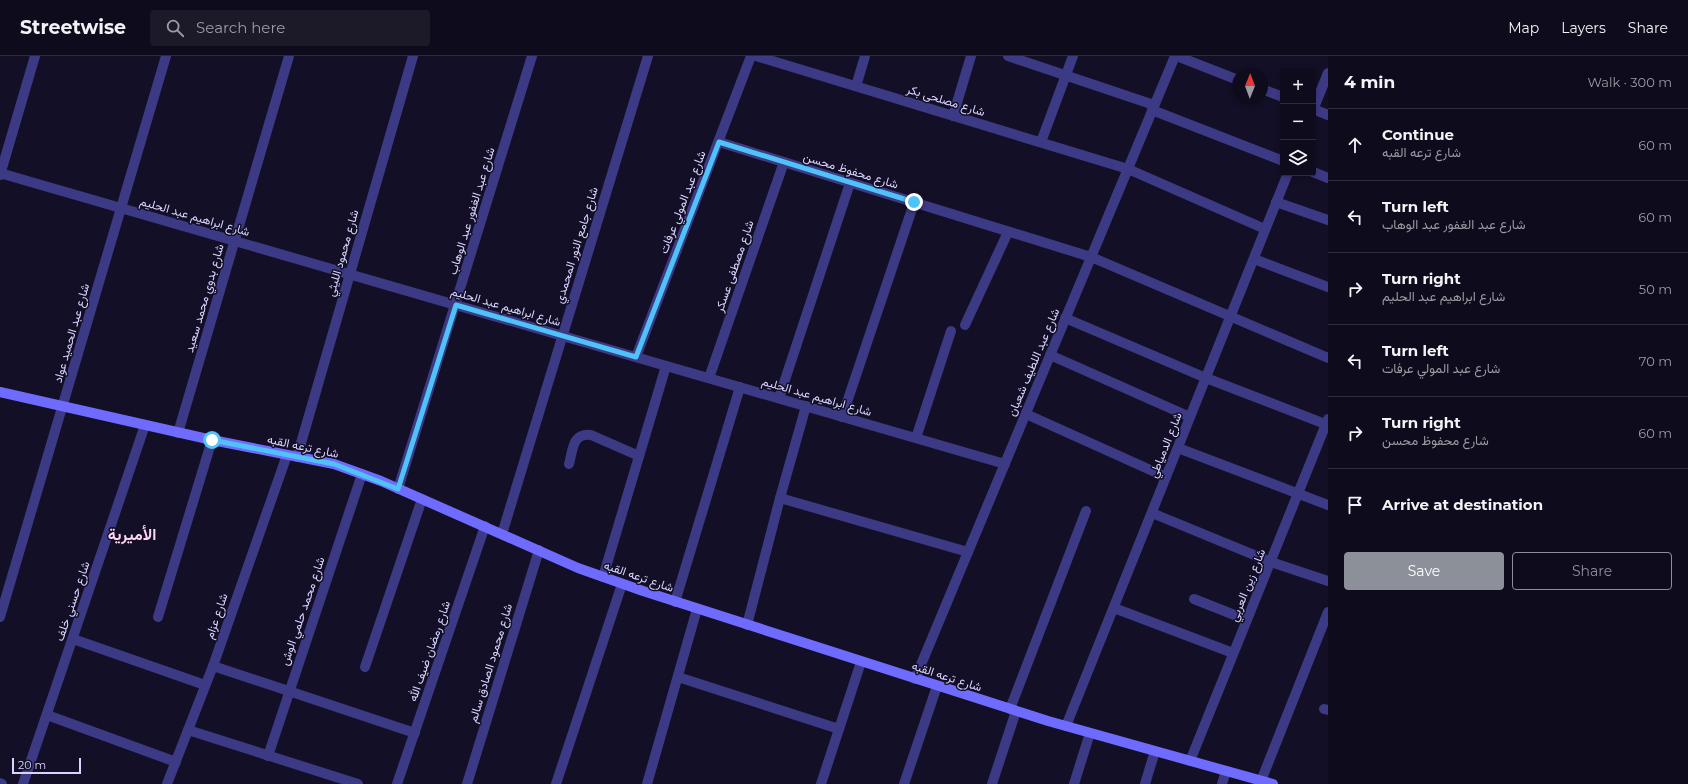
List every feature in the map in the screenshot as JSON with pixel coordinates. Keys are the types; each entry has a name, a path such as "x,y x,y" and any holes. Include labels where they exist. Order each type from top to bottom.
{"street":[{"path":"0,174 35,56"},
{"name":"شارع عبد الحميد عواد","path":"0,617 166,56"},
{"name":"شارع بدوي محمد سعيد","path":"178,433 288,56"},
{"name":"شارع محمود الليثي","path":"292,456 349,274 413,56"},
{"name":"شارع عبد الغفور عبد الوهاب","path":"398,489 532,56"},
{"name":"شارع جامع النور المحمدي","path":"502,534 648,56"},
{"name":"شارع عبد المولي عرفات","path":"636,357 751,56"},
{"name":"شارع مصلحى بكر","path":"756,56 1128,169 1266,229"},
{"path":"856,86 866,56"},
{"path":"953,116 971,56"},
{"path":"1008,56 1153,108 1280,160"},
{"path":"1041,142 1073,56"},
{"path":"1176,56 1232,78"},
{"name":"شارع عبد اللطيف شعبان","path":"915,679 1176,56"},
{"path":"1315,104 1328,73"},
{"path":"1268,92 1280,97"},
{"path":"1316,111 1328,115"},
{"name":"شارع محفوظ محسن","path":"719,142 1091,257 1328,358"},
{"name":"شارع مصطفى عسكر","path":"709,378 784,162"},
{"path":"1316,173 1328,178"},
{"name":"شارع ابراهيم عبد الحليم","path":"0,174 1005,464"},
{"name":"شارع الدمياطي","path":"1066,726 1287,176"},
{"path":"778,398 850,183"},
{"path":"842,417 914,202"},
{"path":"1276,202 1328,220"},
{"path":"965,325 1008,232"},
{"path":"1254,259 1328,286"},
{"path":"1065,318 1206,378 1327,422"},
{"path":"916,438 951,331"},
{"path":"1050,355 1190,417"},
{"path":"604,577 666,366"},
{"path":"676,602 740,387"},
{"name":"شارع ترعه القبه","path":"0,392 178,433 334,464 362,474 622,584 1013,710 1273,784"},
{"path":"747,625 806,406"},
{"path":"1026,414 1166,477"},
{"name":"شارع زين العربي","path":"1190,761 1327,422"},
{"name":"شارع حسني خلف","path":"23,784 144,425"},
{"path":"569,464 576,439 580,435 584,434 591,435 639,456"},
{"path":"158,617 212,440"},
{"path":"1178,448 1328,505"},
{"name":"شارع عزام","path":"167,784 292,456"},
{"name":"شارع محمد حلمي الوش","path":"268,756 362,474"},
{"path":"780,498 968,552"},
{"path":"365,667 422,499"},
{"path":"992,784 1013,710 1086,512"},
{"path":"1152,513 1271,562 1328,581"},
{"name":"شارع رمضان ضيف الله","path":"397,784 485,526"},
{"name":"شارع محمود الصادق سالم","path":"467,784 539,550"},
{"path":"556,784 622,584"},
{"path":"1194,599 1247,620"},
{"path":"1114,608 1233,653"},
{"path":"646,784 697,609"},
{"path":"1260,780 1328,612"},
{"path":"73,639 205,685"},
{"path":"821,784 861,662"},
{"path":"213,666 414,733"},
{"path":"678,677 839,729"},
{"path":"904,784 937,686"},
{"path":"47,715 176,762"},
{"path":"188,730 358,784"},
{"path":"1074,784 1090,733"},
{"path":"1145,784 1155,751"},
{"path":"1222,784 1226,771"}],"district":[{"name":"الأميرية","path":"132,534"}],"route":[{"path":"212,440 334,464 398,489 456,305 636,357 719,142 914,202"}]}
